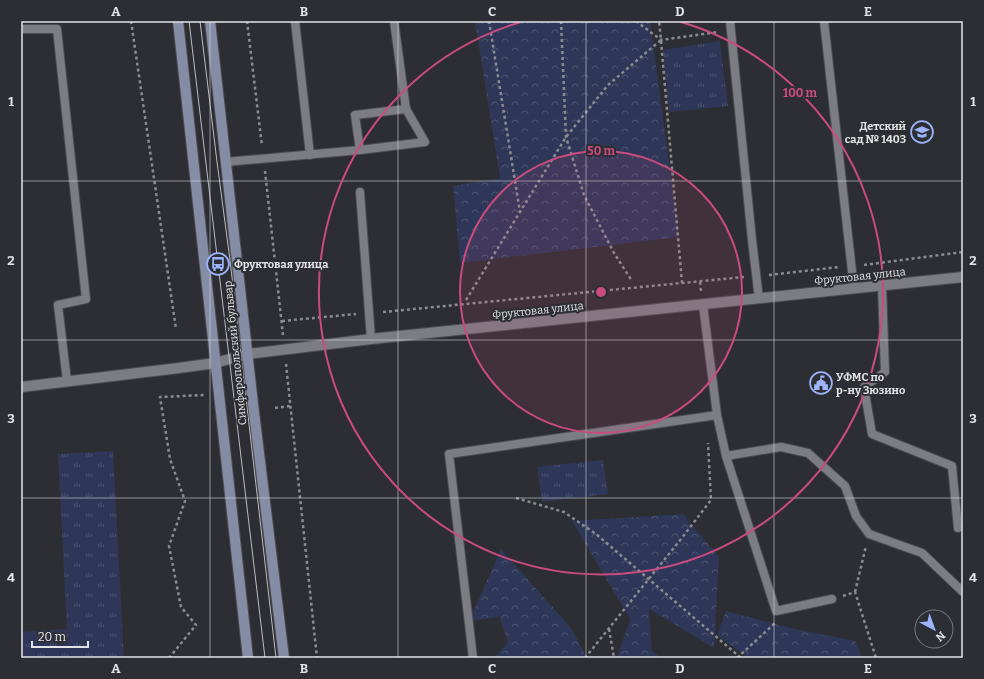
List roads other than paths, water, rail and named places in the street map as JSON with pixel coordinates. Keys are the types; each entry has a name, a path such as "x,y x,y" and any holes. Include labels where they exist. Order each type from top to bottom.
{"main road":[{"name":"Симферопольский бульвар","path":"178,21 248,658"},
{"name":"Симферопольский бульвар","path":"210,21 248,354 252,404 284,658"}],"street":[{"name":"Фруктовая улица","path":"21,387 215,363 248,354 371,339 963,277"}],"lane":[{"path":"296,21 310,155"},
{"path":"225,162 310,155 425,142 406,109 394,21"},
{"path":"730,21 756,276 760,299"},
{"path":"824,21 854,288"},
{"path":"21,29 57,29 86,299 58,304 67,381"},
{"path":"360,150 355,115 406,109"},
{"path":"360,192 371,339"},
{"path":"882,286 885,372 864,387 872,434 952,466 958,528"},
{"path":"703,305 717,415 726,456 776,611 832,599"},
{"path":"473,658 449,454 717,415"},
{"path":"726,456 781,447 808,453 845,486 856,516 869,534 922,553 963,592"}],"tram line":[{"path":"189,21 265,658"},
{"path":"200,21 230,260 276,658"}],"place":[{"name":"Детский сад № 1403","path":"922,132"},
{"name":"Фруктовая улица","path":"218,264"},
{"name":"УФМС по р-ну Зюзино","path":"821,383"}]}
